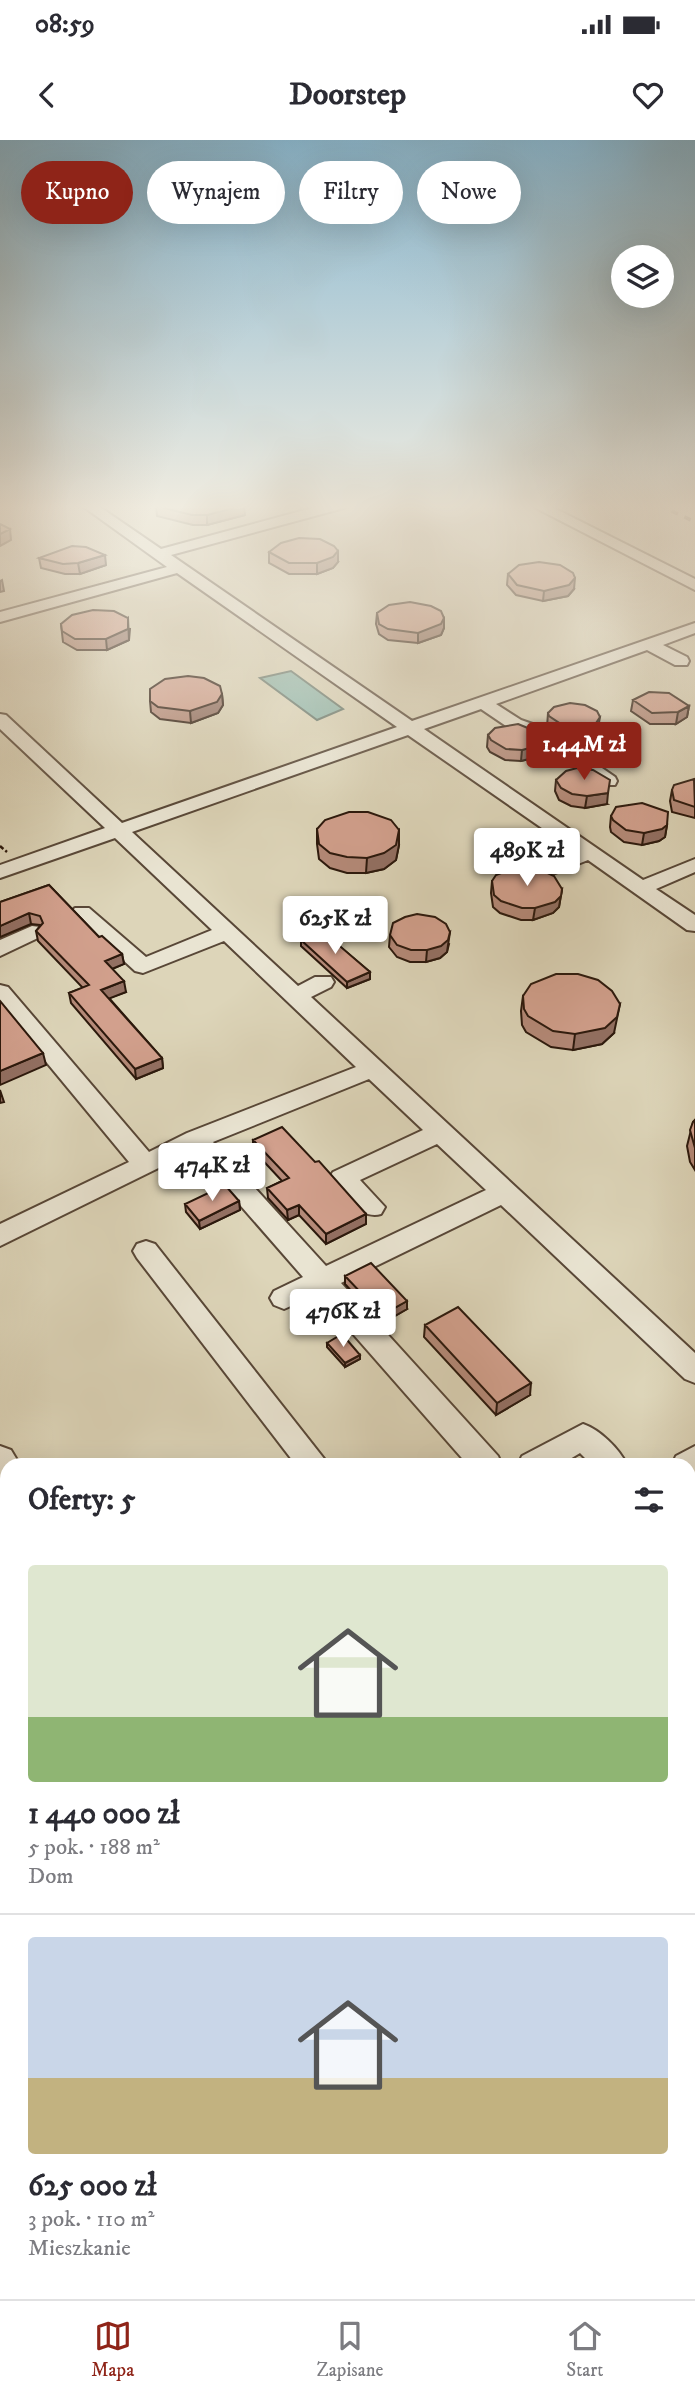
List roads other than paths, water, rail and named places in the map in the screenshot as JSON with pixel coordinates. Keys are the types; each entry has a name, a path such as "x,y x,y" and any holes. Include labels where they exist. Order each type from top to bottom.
{"lane":[{"path":"0,617 41,606"},
{"path":"234,606 695,925"},
{"path":"0,872 695,628"},
{"path":"648,644 681,661"},
{"path":"483,703 515,724 538,732 608,781"},
{"path":"3,725 228,932 695,1371"},
{"path":"531,876 589,852"},
{"path":"641,888 695,864"},
{"path":"82,912 143,966 228,932"},
{"path":"0,949 32,932"},
{"path":"296,996 323,982"},
{"path":"0,992 145,1164"},
{"path":"0,1236 197,1139 373,1069"},
{"path":"372,1207 342,1178 441,1132"},
{"path":"197,1139 481,1458"},
{"path":"284,1298 505,1192"},
{"path":"146,1251 309,1458"},
{"path":"545,1458 583,1436 605,1458"}],"water":[{"path":"291,671 343,709 317,720 260,678"}]}
